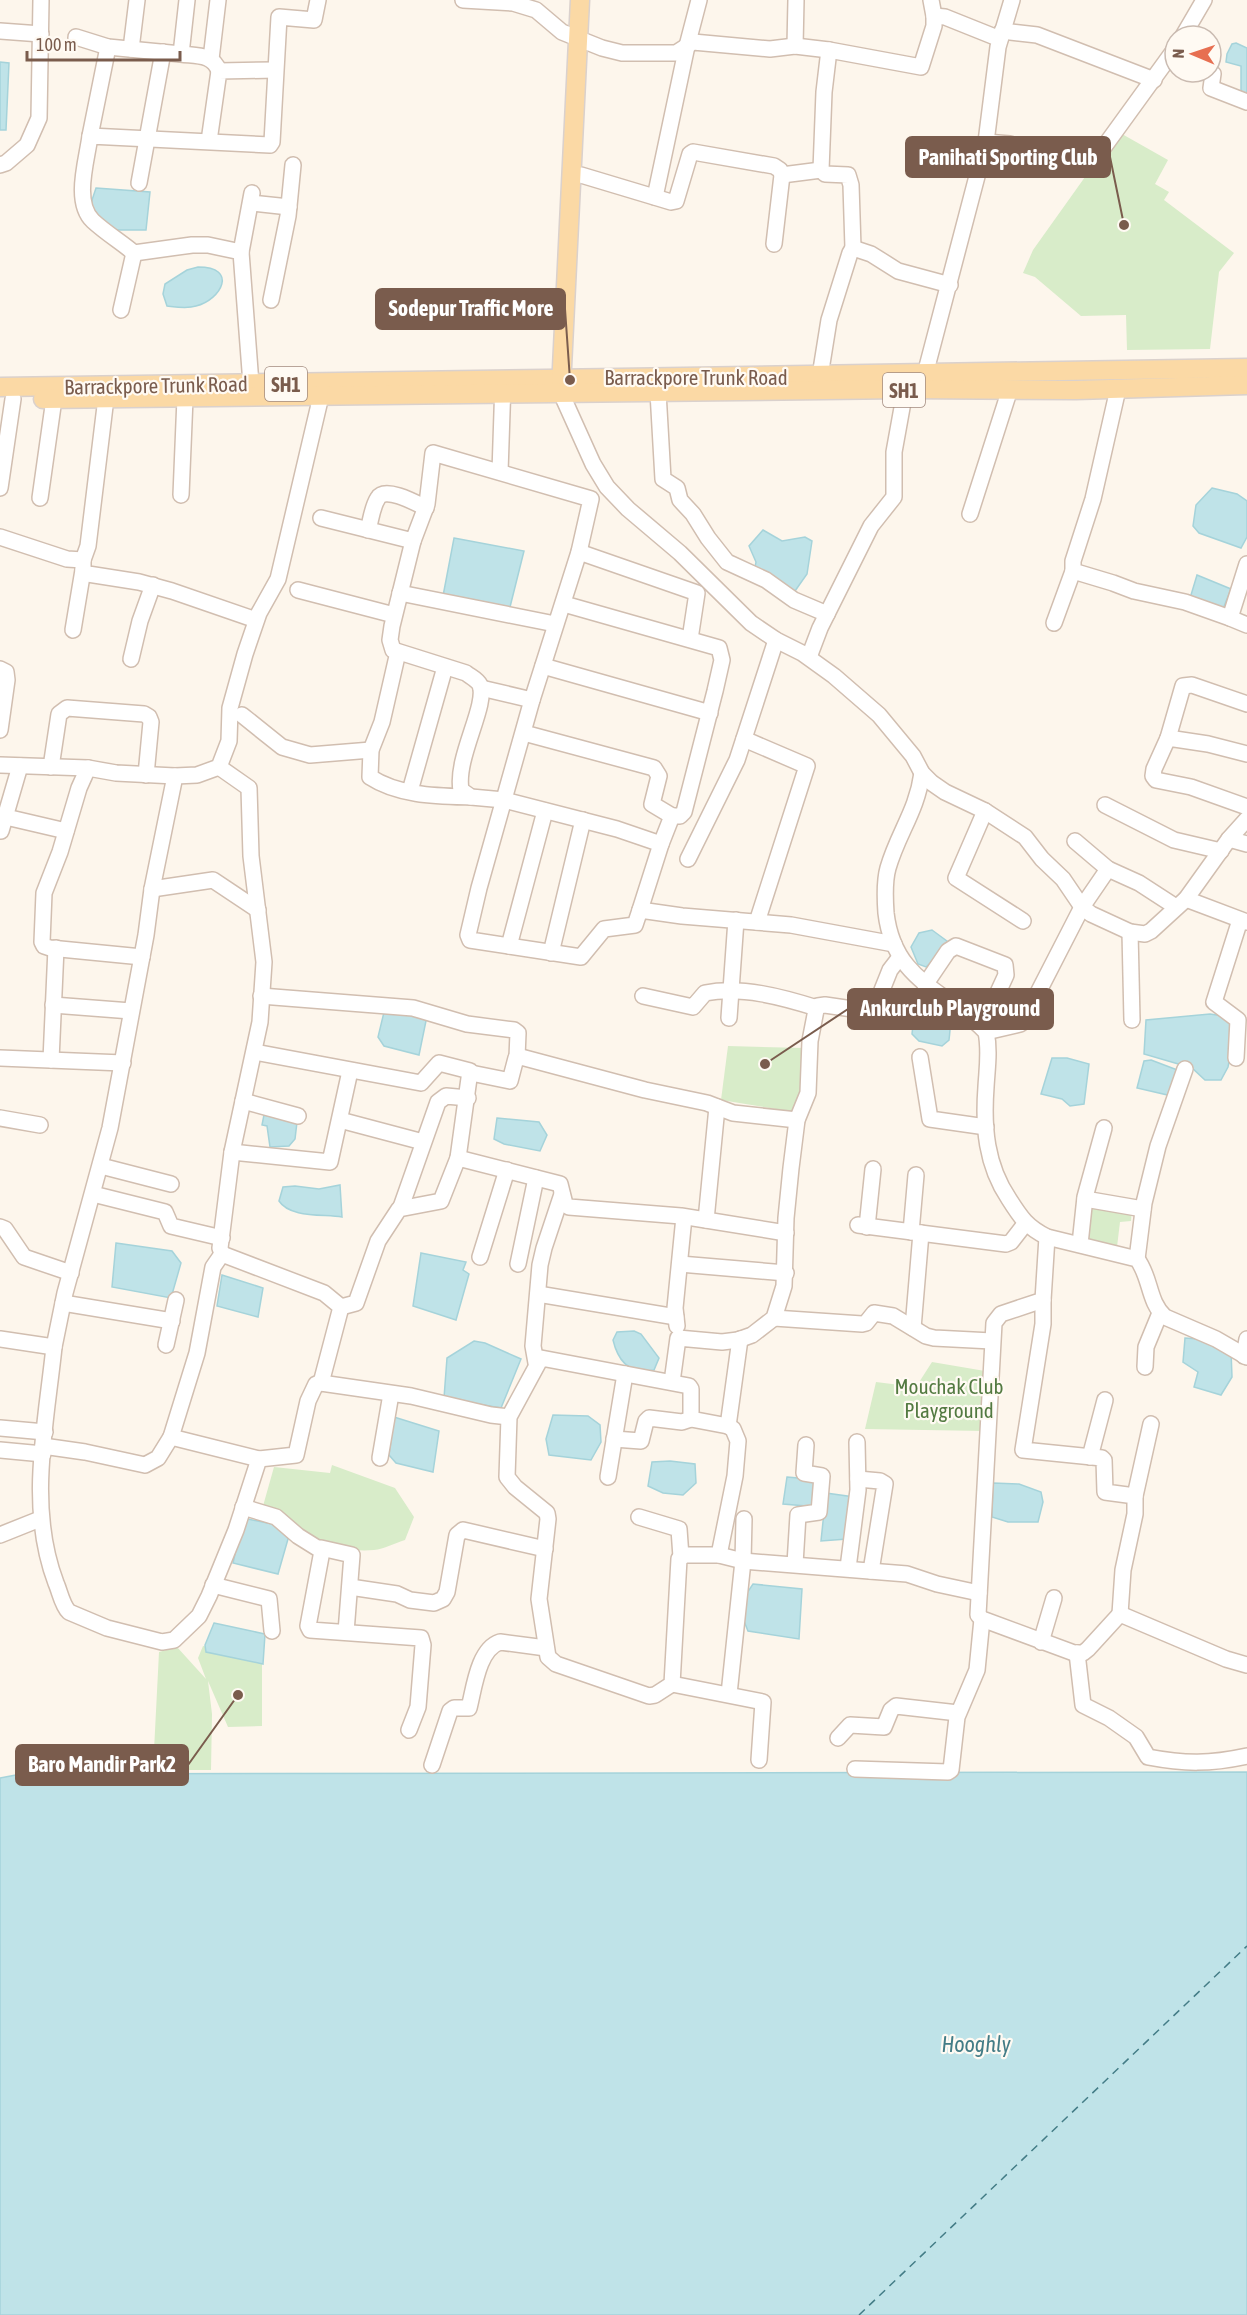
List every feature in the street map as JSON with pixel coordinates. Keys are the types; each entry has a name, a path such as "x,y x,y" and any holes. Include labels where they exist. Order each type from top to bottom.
{"main road":[{"path":"567,389 581,175 583,40 580,0"},
{"path":"567,389 583,40 591,0"},
{"name":"Barrackpore Trunk Road","path":"4,395 251,384 503,387 658,392 1247,368"},
{"name":"Barrackpore Trunk Road","path":"567,389 820,376 1010,389 1118,389 1247,385"},
{"name":"Barrackpore Trunk Road","path":"4,395 54,399 321,396 503,387"}],"street":[{"path":"0,165 6,163 27,145 39,118 41,0"},
{"path":"131,49 137,0"},
{"path":"181,54 187,0"},
{"path":"209,141 218,0"},
{"path":"90,136 270,145 279,17 315,20 318,0"},
{"path":"463,0 513,3 536,10 562,32 622,53 676,53 693,42 770,49 795,46 921,67 934,26 931,0"},
{"path":"656,197 687,46 699,0"},
{"path":"795,46 796,0"},
{"path":"808,657 871,526 894,497 894,452 915,382 950,285 970,197 986,142 989,104 1001,35 1012,0"},
{"path":"1190,24 1204,0"},
{"path":"934,16 945,17 1001,35 1037,35 1154,80"},
{"path":"0,32 41,34"},
{"path":"75,37 108,47 181,54 215,65 274,70"},
{"path":"108,47 90,136 82,195 85,211 93,221 134,253 192,245 208,245 242,252"},
{"path":"820,376 832,311 850,253 854,248 850,178 848,175 825,174 822,170 824,93 829,50"},
{"path":"140,183 163,52"},
{"path":"986,142 1010,144 1088,169 1163,67"},
{"path":"1212,84 1211,88 1247,102"},
{"path":"581,175 671,202 676,201 690,154 693,152 774,166 780,170 782,175 774,244"},
{"path":"271,300 289,207 293,165"},
{"path":"782,175 822,170"},
{"path":"251,384 242,252 251,198 289,207"},
{"path":"854,248 871,254 898,271 950,285"},
{"path":"121,310 134,253"},
{"path":"500,472 503,387"},
{"path":"567,389 589,456 607,487 628,509 680,553 751,623 808,657 879,715 913,756 922,773 945,792 985,811 1024,837 1063,879 1082,907 1091,914 1130,932 1145,934 1151,931 1181,903 1247,819"},
{"path":"970,514 1010,389"},
{"path":"1054,623 1073,572 1073,561 1093,499 1118,389"},
{"path":"658,392 663,479 677,488 680,500 693,514 727,562 766,580 794,600 827,614"},
{"path":"0,488 4,395"},
{"path":"0,765 88,768 116,773 175,776 197,775 219,767 229,741 230,708 256,620 278,579 321,396"},
{"path":"74,630 83,565 88,546 106,398"},
{"path":"181,495 185,398"},
{"path":"40,498 54,399"},
{"path":"471,797 461,790 459,778 481,700 481,687 466,673 393,650 390,640 413,541 426,508 432,453 591,499 564,604 555,624 504,800 468,935 470,940 582,957 604,929 635,925 672,816"},
{"path":"368,530 378,497 383,493 390,493 426,508"},
{"path":"321,518 413,541"},
{"path":"0,537 83,565 94,575 153,585 204,600 256,620"},
{"path":"579,552 697,593 690,639"},
{"path":"1230,618 1247,564"},
{"path":"1073,572 1134,591 1185,602 1247,625"},
{"path":"131,659 140,621 153,585"},
{"path":"298,590 394,615"},
{"path":"400,593 555,624"},
{"path":"524,733 654,768 659,776 652,804 672,816 680,816 684,812 722,660 719,648 564,604"},
{"path":"688,859 737,760 776,640"},
{"path":"399,652 382,722 371,750 370,777 383,785 434,796 504,800 583,820 661,844"},
{"path":"543,666 710,713"},
{"path":"410,791 446,667"},
{"path":"0,669 6,672 7,680 0,730"},
{"path":"1247,704 1192,686 1183,686 1168,738 1153,776 1156,780 1191,787 1247,807"},
{"path":"481,687 532,700"},
{"path":"51,767 59,714 67,708 144,714 151,722 146,775"},
{"path":"242,715 282,747 291,750 310,755 371,750"},
{"path":"1168,738 1209,744 1247,754"},
{"path":"744,739 807,766 756,922"},
{"path":"20,766 2,829 66,831"},
{"path":"0,1428 44,1444 145,1466 158,1458 171,1437 197,1353 213,1267 222,1246 232,1152 255,1052 264,962 251,856 249,789 219,767"},
{"path":"88,768 79,788 44,893 42,942 47,947 141,957"},
{"path":"922,773 914,809 887,870 885,899 888,926 906,967 925,985 984,1030 1023,1022 1082,907 1108,869"},
{"path":"175,776 152,889 123,1063 100,1166 63,1303 54,1347 44,1444 40,1519 46,1551 66,1610 107,1628 162,1642 174,1640 199,1616 236,1530 259,1459"},
{"path":"1105,805 1174,840 1225,845 1247,844"},
{"path":"509,946 545,811"},
{"path":"985,811 956,878 1023,921"},
{"path":"551,953 583,820"},
{"path":"1075,841 1108,869 1181,903 1244,921 1214,1001 1214,1005 1238,1020 1236,1058"},
{"path":"152,889 213,880 258,910"},
{"path":"640,910 682,916 791,925 897,950"},
{"path":"729,1018 736,920"},
{"path":"1130,932 1132,1020"},
{"path":"925,985 952,947 956,946 1005,965 1006,975 984,1030 988,1052 986,1127 992,1167 1004,1193 1025,1224 1047,1237 1137,1259 1144,1268 1151,1295 1160,1313 1165,1317 1216,1339 1245,1356 1247,1339"},
{"path":"51,1060 56,948"},
{"path":"643,996 693,1007 705,993 731,991 781,998 817,1008 825,1005 866,1011 874,1010 897,950"},
{"path":"255,1052 421,1083 440,1063 471,1073 510,1081 518,1057 518,1032 514,1030 467,1024 413,1008 261,996"},
{"path":"53,1005 131,1011"},
{"path":"678,1338 722,1342 740,1339 752,1335 774,1318 780,1303 786,1273 786,1233 797,1120 808,1093 810,1041 817,1008"},
{"path":"518,1057 733,1113 797,1120"},
{"path":"920,1057 930,1119 986,1127"},
{"path":"0,1060 123,1063"},
{"path":"1137,1259 1143,1209 1158,1146 1185,1070"},
{"path":"232,1152 329,1162 350,1071"},
{"path":"401,1207 441,1201 458,1158 471,1073"},
{"path":"341,1307 356,1303 378,1240 401,1207 438,1102 446,1096 468,1098"},
{"path":"243,1101 298,1116"},
{"path":"706,1220 717,1107"},
{"path":"0,1118 40,1125"},
{"path":"340,1120 423,1142"},
{"path":"1080,1244 1085,1199 1104,1128"},
{"path":"458,1158 560,1184 565,1204 569,1207 684,1217 786,1233"},
{"path":"100,1166 171,1184"},
{"path":"873,1169 863,1226 1006,1244 1011,1242 1025,1224"},
{"path":"480,1257 507,1170"},
{"path":"913,1328 916,1176"},
{"path":"518,1264 536,1178"},
{"path":"93,1194 165,1212 171,1226 222,1246 324,1293 341,1307"},
{"path":"536,1364 533,1350 544,1248 562,1194"},
{"path":"1085,1199 1143,1209"},
{"path":"672,1383 678,1338 676,1317 684,1217"},
{"path":"0,1227 5,1229 24,1257 71,1273"},
{"path":"1047,1237 1043,1324 1023,1449 1102,1458 1105,1492 1135,1496"},
{"path":"680,1264 786,1273"},
{"path":"538,1294 676,1317"},
{"path":"166,1345 176,1300"},
{"path":"1043,1300 1001,1314 994,1323 978,1615 982,1619 1077,1653 1088,1649 1120,1614 1123,1570 1150,1424"},
{"path":"63,1303 172,1321"},
{"path":"321,1383 341,1307"},
{"path":"774,1318 862,1324 866,1323 874,1313 892,1316 934,1338 992,1341"},
{"path":"1145,1367 1145,1348 1160,1313"},
{"path":"0,1339 54,1347"},
{"path":"728,1426 740,1339"},
{"path":"691,1419 690,1387 541,1358 510,1417 507,1477 547,1513 539,1608 548,1657 556,1664 649,1696 655,1695 672,1684 764,1702 759,1760"},
{"path":"608,1477 625,1374"},
{"path":"171,1437 259,1459 296,1455 308,1401 316,1384 321,1383 510,1417"},
{"path":"380,1458 391,1394"},
{"path":"1090,1457 1105,1400"},
{"path":"614,1439 641,1441 646,1421 649,1418 681,1422 691,1419 728,1426 736,1434 738,1447 735,1476 719,1555"},
{"path":"848,1568 858,1479 857,1442"},
{"path":"0,1450 44,1444"},
{"path":"795,1564 798,1515 817,1513 820,1509 822,1476 804,1473 806,1445"},
{"path":"858,1479 880,1481 885,1484 871,1570"},
{"path":"243,1507 276,1517 298,1536 321,1548 352,1555 346,1632"},
{"path":"639,1517 680,1529 681,1557 672,1684"},
{"path":"0,1534 40,1519"},
{"path":"729,1695 743,1561 744,1519"},
{"path":"350,1587 397,1594 410,1600 440,1601 447,1592 457,1535 463,1530 545,1550"},
{"path":"321,1548 308,1629 421,1638 423,1645 419,1700 409,1730"},
{"path":"681,1557 719,1555 743,1561 871,1570 911,1575 937,1584 979,1593"},
{"path":"213,1585 269,1599 272,1631"},
{"path":"1041,1642 1054,1598"},
{"path":"1120,1614 1226,1659 1247,1665"},
{"path":"855,1768 950,1771 958,1713 976,1674 982,1619"},
{"path":"432,1765 452,1709 469,1708 477,1671 494,1644 500,1642 546,1648"},
{"path":"1077,1653 1083,1705 1109,1718 1136,1737 1147,1756 1180,1762 1208,1763 1247,1756"},
{"path":"838,1738 852,1725 884,1727 891,1710 896,1706 958,1713"}],"green space":[{"path":"1122,134 1168,160 1155,184 1169,192 1164,200 1234,253 1219,272 1210,349 1127,350 1126,315 1081,316 1035,277 1023,273 1033,250 1085,177 1091,178"},
{"path":"728,1046 804,1048 805,1080 795,1112 721,1100"},
{"path":"1086,1200 1132,1207 1131,1221 1120,1222 1117,1247 1083,1239"},
{"name":"Mouchak Club Playground","path":"932,1362 985,1371 984,1431 865,1429 876,1382 916,1387"},
{"path":"332,1465 395,1488 414,1517 405,1540 374,1550 343,1548 301,1532 263,1506 274,1467 330,1473"},
{"path":"203,1646 262,1656 262,1726 228,1727 208,1681 212,1714 211,1770 153,1770 159,1652 177,1647 206,1679 198,1658"}],"water":[{"path":"1236,43 1247,48 1247,102 1241,99 1241,66 1226,62 1232,44"},
{"path":"0,62 9,63 6,130 0,130"},
{"path":"96,188 150,192 146,230 112,230 92,216 92,200"},
{"path":"198,267 211,268 218,272 222,278 222,284 218,291 205,303 196,306 185,308 167,306 163,294 165,284 187,270"},
{"path":"1212,488 1237,494 1247,501 1247,537 1241,548 1199,533 1193,526 1196,505"},
{"path":"763,530 782,541 805,537 812,541 807,574 795,591 754,572 756,562 749,546"},
{"path":"454,538 524,551 509,611 443,596"},
{"path":"1197,575 1231,589 1221,614 1188,605"},
{"path":"932,930 951,944 926,967 918,964 911,947 919,933"},
{"path":"385,1008 427,1016 419,1055 384,1046 378,1037"},
{"path":"925,1010 945,1013 950,1020 949,1040 942,1046 919,1041 912,1034 913,1025"},
{"path":"1210,1014 1223,1016 1236,1025 1228,1067 1221,1080 1205,1080 1192,1068 1144,1054 1146,1020"},
{"path":"1052,1058 1067,1058 1089,1064 1084,1104 1070,1106 1062,1099 1041,1094"},
{"path":"1151,1060 1180,1071 1172,1096 1137,1088 1144,1061"},
{"path":"264,1115 297,1122 295,1139 289,1146 270,1147 267,1126 262,1125"},
{"path":"497,1118 539,1122 547,1135 540,1151 504,1144 494,1139"},
{"path":"340,1185 342,1217 299,1213 279,1201 283,1187 319,1189"},
{"path":"116,1243 172,1251 181,1263 171,1298 112,1287"},
{"path":"421,1253 466,1262 463,1270 469,1274 456,1320 413,1306"},
{"path":"222,1275 263,1288 258,1317 217,1306"},
{"path":"634,1331 641,1334 659,1358 654,1370 632,1368 626,1365 618,1354 613,1340 617,1332"},
{"path":"1185,1338 1211,1340 1231,1350 1232,1377 1221,1395 1194,1387 1198,1372 1183,1362"},
{"path":"474,1341 485,1343 521,1359 501,1408 444,1398 447,1358"},
{"path":"553,1415 588,1416 600,1425 601,1442 591,1460 549,1455 546,1439"},
{"path":"394,1417 439,1431 433,1472 396,1463 389,1455"},
{"path":"670,1461 695,1464 696,1483 683,1495 663,1493 648,1486 652,1462"},
{"path":"787,1477 820,1480 818,1507 783,1504"},
{"path":"993,1483 1019,1484 1041,1492 1043,1502 1038,1522 1008,1522 992,1517"},
{"path":"826,1493 854,1497 847,1539 821,1541"},
{"path":"243,1518 282,1526 288,1539 278,1574 233,1563"},
{"path":"753,1584 802,1589 799,1639 748,1631 742,1616 743,1599"},
{"path":"214,1623 265,1634 263,1664 206,1652 205,1645"},
{"name":"Hooghly","path":"1247,1772 1247,2315 0,2315 0,1778 21,1774"}],"ferry route":[{"path":"859,2315 1247,1946"}],"place":[{"name":"Panihati Sporting Club","path":"1124,225"},
{"name":"Sodepur Traffic More","path":"570,380"},
{"name":"Ankurclub Playground","path":"765,1064"},
{"name":"Baro Mandir Park2","path":"238,1695"}]}
